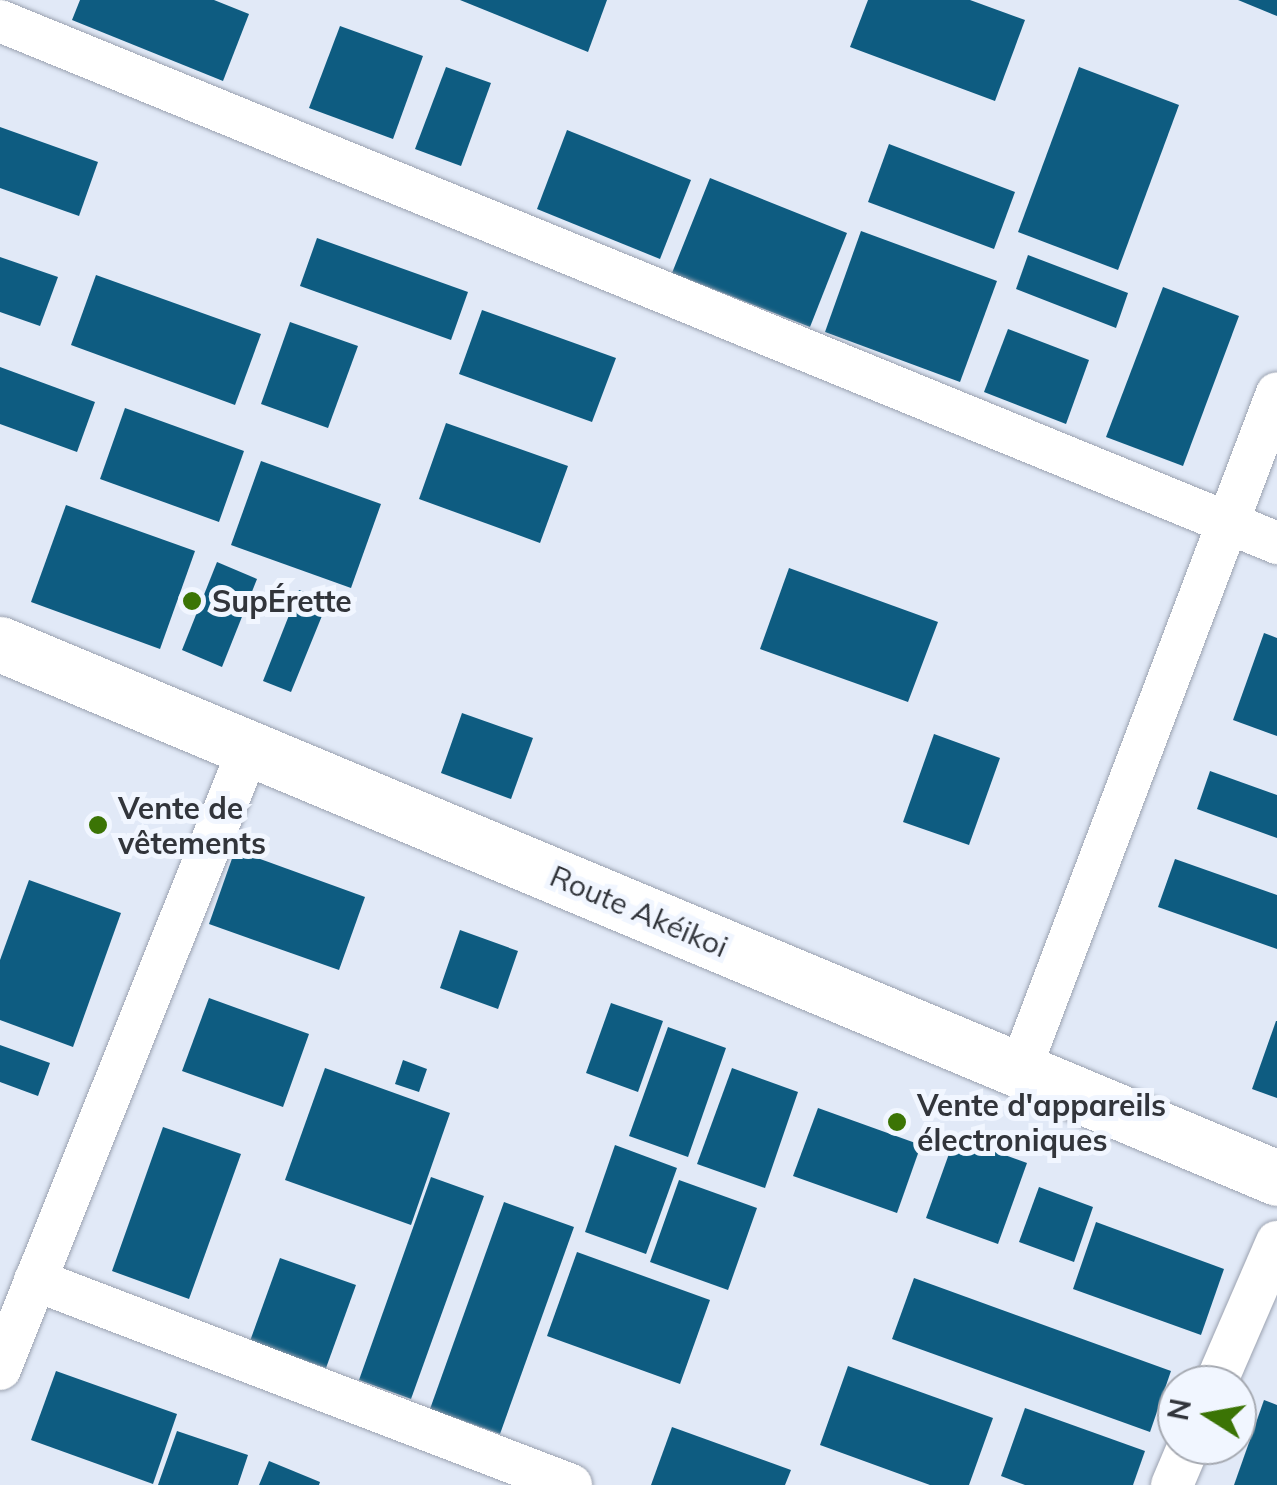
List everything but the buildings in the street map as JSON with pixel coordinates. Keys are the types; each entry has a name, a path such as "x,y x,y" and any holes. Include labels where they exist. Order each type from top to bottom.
{"street":[{"path":"0,21 1277,543"},
{"path":"1019,1072 1277,393"},
{"name":"Route Akéikoi","path":"0,644 1277,1178"},
{"path":"0,1369 250,746"},
{"path":"1224,1365 1277,1242"},
{"path":"36,1280 550,1481"}],"place":[{"name":"SupÉrette","path":"192,601"},
{"name":"Vente de vêtements","path":"98,825"},
{"name":"Vente d'appareils électroniques","path":"897,1122"}]}
